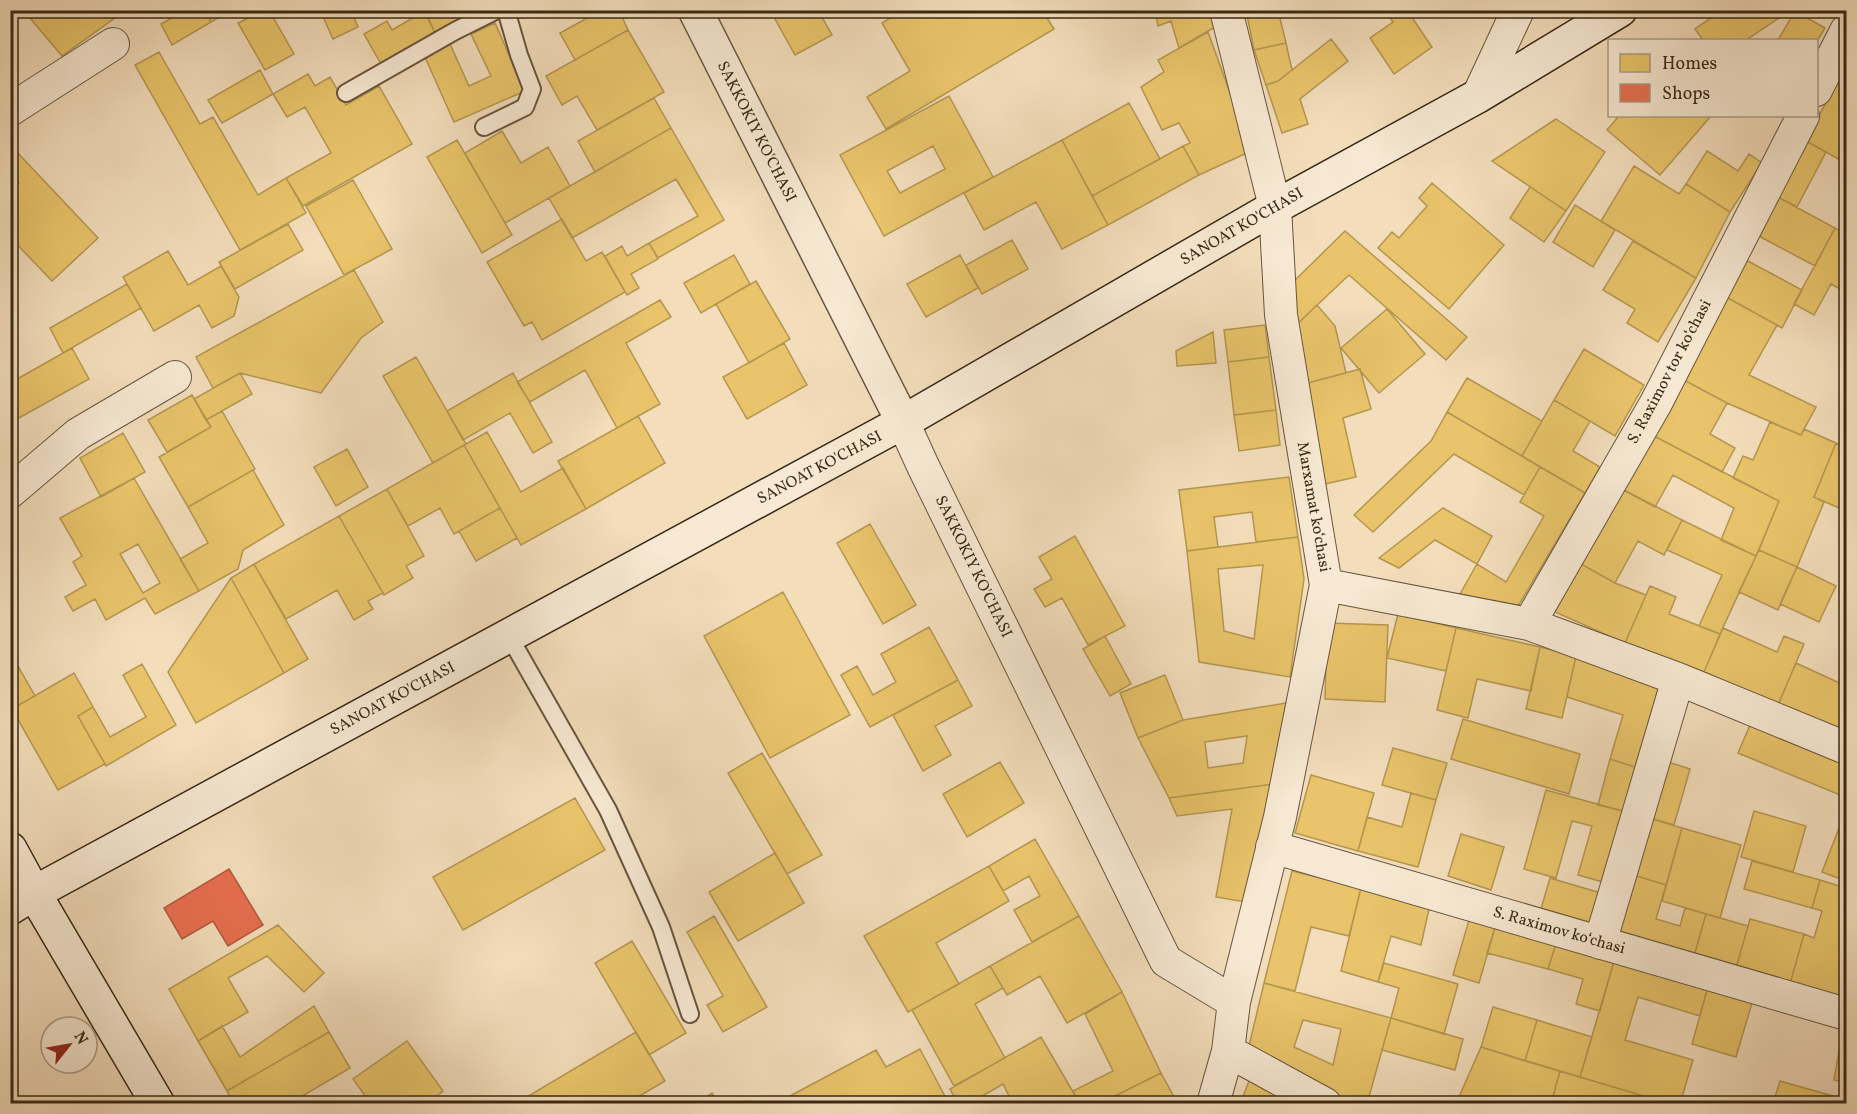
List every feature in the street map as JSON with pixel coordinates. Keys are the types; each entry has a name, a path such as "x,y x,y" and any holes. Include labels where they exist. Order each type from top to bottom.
{"main road":[{"name":"SAKKOKIY KO'CHASI","path":"695,10 903,422"},
{"name":"SANOAT KO'CHASI","path":"22,901 903,422 1275,207 1478,96 1620,10"},
{"path":"10,849 22,901 158,1104"}],"street":[{"name":"Marxamat koʻchasi","path":"1226,10 1275,207 1281,315 1326,585 1280,818 1234,1002"},
{"path":"1478,96 1518,10"},
{"path":"1818,86 1846,31"},
{"path":"10,110 113,44"},
{"name":"S. Raximov tor koʻchasi","path":"1529,624 1656,403 1802,117"},
{"path":"10,492 78,434 175,377"},
{"name":"SAKKOKIY KO'CHASI","path":"903,422 1166,961 1234,1002"},
{"path":"1326,585 1529,624 1678,679 1846,748"},
{"path":"1600,943 1678,679"},
{"name":"S. Raximov koʻchasi","path":"1272,847 1846,1014"},
{"path":"1213,1104 1228,1051 1234,1002"},
{"path":"1228,1051 1325,1104"}],"lane":[{"path":"346,93 455,31 497,10"},
{"path":"484,127 525,107 532,89 506,10"},
{"path":"509,636 608,810 661,927 690,1014"}],"building: Homes":[{"path":"23,10 126,10 62,56"},
{"path":"185,10 205,10 211,22 172,45 161,24"},
{"path":"205,10 232,10 211,22"},
{"path":"246,10 285,10 273,17 294,54 265,70 238,23 250,17"},
{"path":"320,10 351,10 358,27 333,39"},
{"path":"424,10 482,10 435,33"},
{"path":"588,10 619,10 628,30 575,60 560,33 591,16"},
{"path":"770,10 818,10 832,35 795,55"},
{"path":"903,10 1042,10 1054,29 886,129 867,97 910,71 882,23"},
{"path":"1155,10 1212,10 1215,27 1179,48 1171,21 1158,26"},
{"path":"1246,10 1278,10 1286,43 1254,50"},
{"path":"1368,10 1381,10 1373,16"},
{"path":"1385,10 1407,10 1432,47 1394,74 1370,38 1393,22"},
{"path":"1722,10 1791,10 1748,39 1702,39 1695,29"},
{"path":"425,11 435,33 381,64 364,34 387,21 392,30"},
{"path":"1795,11 1825,28 1818,40 1779,39"},
{"path":"495,23 525,91 454,122 424,55 450,44 469,86 491,76 471,34"},
{"path":"628,30 664,92 597,130 577,96 562,105 546,76"},
{"path":"1208,32 1251,151 1199,175 1183,146 1190,143 1179,123 1162,130 1141,87 1164,72 1158,60"},
{"path":"1331,39 1348,61 1300,99 1308,124 1282,133 1266,85 1278,81"},
{"path":"1286,43 1292,70 1278,81 1266,85 1254,50"},
{"path":"159,52 200,124 213,117 258,195 286,178 306,213 240,250 135,65"},
{"path":"1846,63 1846,86 1837,81"},
{"path":"260,70 273,94 222,123 208,100"},
{"path":"308,74 315,86 330,77 346,105 379,86 412,144 303,206 286,178 331,153 305,107 287,117 273,94"},
{"path":"1837,81 1846,86 1846,153 1842,161 1806,141"},
{"path":"949,96 993,177 884,236 840,155","holes":["933,146 945,169 900,193 887,171"]},
{"path":"654,98 671,128 595,172 578,141"},
{"path":"1129,103 1160,159 1092,196 1062,140"},
{"path":"1618,117 1710,117 1660,175 1607,130"},
{"path":"1556,119 1605,152 1566,211 1492,161"},
{"path":"671,128 724,220 658,258 649,243 698,216 676,179 572,238 549,198"},
{"path":"502,131 521,163 548,147 570,186 505,223 465,153"},
{"path":"457,140 512,235 482,253 427,157"},
{"path":"1062,140 1108,225 1062,249 1036,202 984,230 964,193"},
{"path":"1806,141 1826,152 1797,207 1776,196"},
{"path":"1183,146 1199,175 1108,225 1092,196"},
{"path":"15,150 98,238 52,281 10,237 10,191 19,183 10,174 10,155"},
{"path":"1707,151 1738,171 1749,154 1762,163 1730,212 1686,184"},
{"path":"1634,166 1679,194 1686,184 1730,212 1696,278 1601,221"},
{"path":"10,174 19,183 10,191"},
{"path":"353,180 392,249 344,275 306,206"},
{"path":"1432,183 1504,245 1449,309 1378,248 1392,232 1399,238 1427,206 1419,198"},
{"path":"1530,187 1566,211 1544,242 1510,218"},
{"path":"1776,196 1835,228 1815,266 1755,234"},
{"path":"1575,205 1615,230 1593,267 1553,242"},
{"path":"1846,218 1846,234 1840,230"},
{"path":"562,219 586,261 602,252 625,292 542,340 532,322 524,326 487,262"},
{"path":"288,224 303,250 235,289 219,262"},
{"path":"1835,228 1846,234 1846,292 1831,284 1814,315 1794,304"},
{"path":"1345,231 1467,337 1446,360 1349,275 1293,328 1286,289"},
{"path":"1012,240 1028,269 982,294 966,265"},
{"path":"1633,241 1696,278 1658,342 1627,323 1635,309 1603,290"},
{"path":"649,243 658,259 631,274 639,288 627,295 605,256 622,246 627,256"},
{"path":"168,251 188,285 221,266 239,297 234,316 212,328 199,305 154,331 123,277"},
{"path":"734,255 750,284 701,313 684,283"},
{"path":"960,255 978,288 926,317 907,284"},
{"path":"1746,260 1802,290 1782,328 1726,297"},
{"path":"354,270 383,322 361,338 321,393 240,373 213,388 196,357"},
{"path":"756,281 790,339 749,363 716,304"},
{"path":"127,284 141,308 63,353 50,328"},
{"path":"1726,297 1777,325 1749,375 1816,407 1801,435 1727,403 1682,379"},
{"path":"660,300 671,317 626,343 660,404 617,428 585,370 530,402 517,382"},
{"path":"1317,305 1335,326 1346,373 1304,384 1293,328"},
{"path":"1387,309 1425,354 1379,393 1341,348"},
{"path":"1265,325 1269,357 1228,362 1224,330"},
{"path":"1213,332 1216,363 1177,366 1176,351"},
{"path":"784,343 807,385 747,419 723,377"},
{"path":"72,348 89,379 10,423 10,383"},
{"path":"1584,349 1644,385 1615,436 1554,400"},
{"path":"416,357 466,444 433,463 383,376"},
{"path":"1269,357 1276,410 1234,415 1228,362"},
{"path":"1360,369 1371,409 1343,418 1356,477 1325,484 1304,384"},
{"path":"240,373 252,394 206,420 194,399"},
{"path":"513,373 552,442 533,453 510,413 463,440 447,411"},
{"path":"1467,378 1542,421 1522,456 1447,412"},
{"path":"1682,379 1727,403 1710,434 1735,448 1722,472 1652,435"},
{"path":"192,395 211,427 167,452 148,420"},
{"path":"1554,400 1590,421 1573,451 1600,467 1585,493 1522,456"},
{"path":"1276,410 1280,445 1239,451 1234,415"},
{"path":"222,411 255,469 188,507 159,457 211,427 206,420"},
{"path":"1447,412 1540,467 1524,495 1454,454 1373,532 1354,515 1431,441"},
{"path":"638,416 665,463 586,509 558,461"},
{"path":"1770,422 1801,435 1804,429 1836,443 1814,497 1824,502 1797,567 1759,550 1779,501 1733,478 1743,456 1753,460"},
{"path":"487,432 521,492 563,468 586,509 521,545 464,445"},
{"path":"123,433 145,472 101,497 80,458"},
{"path":"1652,435 1779,501 1756,556 1721,540 1734,508 1673,475 1655,507 1623,490"},
{"path":"1836,443 1846,448 1846,511 1814,497"},
{"path":"464,445 500,508 454,534 440,508 408,526 387,489"},
{"path":"347,449 368,487 336,506 314,467"},
{"path":"1540,467 1585,493 1517,608 1460,594 1477,564 1506,582 1544,516 1520,502"},
{"path":"253,470 284,525 243,550 238,569 199,591 180,559 208,543 188,507"},
{"path":"1289,477 1298,537 1256,542 1252,512 1214,517 1218,547 1187,551 1179,490"},
{"path":"134,478 199,591 155,614 145,598 106,620 95,599 73,611 65,597 86,585 73,562 82,556 60,518","holes":["138,544 160,583 143,593 120,554"]},
{"path":"1620,488 1682,520 1664,555 1638,541 1615,583 1581,564"},
{"path":"387,489 424,556 406,566 413,578 384,595 339,516"},
{"path":"500,508 517,538 476,561 459,531"},
{"path":"1443,508 1492,536 1477,564 1435,540 1399,568 1379,558"},
{"path":"339,516 383,593 368,601 373,609 354,620 337,590 286,619 254,564"},
{"path":"1682,520 1756,556 1720,634 1699,626 1722,575 1667,550"},
{"path":"870,524 916,605 883,624 837,543"},
{"path":"1075,536 1125,626 1088,645 1062,598 1045,607 1034,589 1052,579 1039,557"},
{"path":"1298,537 1304,579 1290,677 1199,662 1187,551","holes":["1263,565 1254,639 1224,631 1218,569"]},
{"path":"1759,550 1797,567 1778,610 1739,592"},
{"path":"10,560 16,570 10,573"},
{"path":"254,564 308,659 284,673 231,578"},
{"path":"1581,564 1615,583 1646,595 1625,643 1555,612"},
{"path":"1797,567 1836,586 1819,622 1780,604"},
{"path":"231,578 284,673 196,723 168,672"},
{"path":"1650,586 1676,597 1669,614 1720,634 1704,672 1625,643"},
{"path":"783,592 850,715 770,758 704,636"},
{"path":"1398,614 1456,628 1446,671 1387,658"},
{"path":"1327,623 1388,625 1385,702 1325,699"},
{"path":"929,627 958,680 870,727 841,675 857,666 873,695 896,682 881,654"},
{"path":"1456,628 1540,647 1531,691 1477,679 1468,718 1437,710"},
{"path":"1723,628 1777,652 1784,636 1804,644 1778,705 1704,672"},
{"path":"1105,636 1131,684 1110,696 1083,649"},
{"path":"1540,647 1576,656 1562,718 1526,709"},
{"path":"10,652 35,696 10,710"},
{"path":"1576,656 1660,683 1635,767 1610,759 1623,715 1567,697"},
{"path":"1796,663 1846,686 1846,735 1778,705"},
{"path":"142,664 176,725 106,766 78,716 93,707 110,737 146,717 123,675"},
{"path":"74,673 93,707 78,716 105,764 58,790 12,709"},
{"path":"1165,675 1183,720 1138,738 1120,693"},
{"path":"958,680 972,706 935,726 951,755 923,771 893,715"},
{"path":"1286,703 1273,784 1169,798 1138,738 1183,720","holes":["1247,736 1243,763 1208,768 1205,742"]},
{"path":"1463,719 1580,754 1569,794 1451,759"},
{"path":"1750,725 1846,765 1846,779 1840,795 1738,753"},
{"path":"1393,748 1447,763 1436,800 1382,785"},
{"path":"762,753 822,855 787,874 728,773"},
{"path":"1610,759 1635,767 1623,811 1598,805"},
{"path":"1662,760 1690,769 1674,825 1646,817"},
{"path":"1000,762 1024,803 967,837 943,794"},
{"path":"1311,775 1374,793 1358,851 1295,833"},
{"path":"1273,784 1251,903 1216,897 1232,809 1177,816 1169,798"},
{"path":"1546,790 1623,811 1603,882 1578,875 1592,826 1572,821 1556,878 1524,869"},
{"path":"1411,793 1436,800 1418,867 1358,851 1367,817 1402,827"},
{"path":"575,798 605,850 463,930 433,877"},
{"path":"1846,810 1846,881 1822,872"},
{"path":"1754,811 1806,826 1793,872 1741,857"},
{"path":"1646,817 1682,828 1666,885 1630,874"},
{"path":"1682,828 1741,845 1720,918 1662,901"},
{"path":"1461,834 1504,847 1491,890 1448,876"},
{"path":"1035,839 1079,916 1032,942 1014,910 1040,896 1029,876 1003,891 989,866"},
{"path":"775,853 804,903 738,941 709,892"},
{"path":"1752,861 1820,880 1812,908 1744,889"},
{"path":"989,866 1009,901 936,943 959,984 908,1012 864,936"},
{"path":"1292,871 1361,888 1349,936 1311,927 1295,991 1264,983"},
{"path":"1630,874 1666,885 1656,919 1680,926 1685,908 1706,914 1694,956 1613,933"},
{"path":"1550,878 1601,893 1592,924 1541,909"},
{"path":"1820,880 1846,888 1846,935 1841,952 1846,954 1846,1000 1790,984 1804,934 1814,938 1822,911 1812,908"},
{"path":"1361,888 1429,909 1421,945 1391,936 1378,982 1341,971"},
{"path":"1706,914 1748,926 1736,968 1694,956"},
{"path":"714,916 767,1007 723,1032 707,1005 723,996 687,932"},
{"path":"1079,916 1122,992 1067,1023 1040,976 1007,995 990,966"},
{"path":"1750,919 1804,934 1790,984 1736,968"},
{"path":"1469,920 1495,928 1479,983 1453,975"},
{"path":"278,925 324,973 304,992 267,956 228,978 248,1012 198,1041 169,989"},
{"path":"1495,928 1556,944 1548,969 1487,953"},
{"path":"632,941 686,1033 649,1055 595,963"},
{"path":"1556,944 1614,961 1600,1011 1576,1004 1583,979 1548,969"},
{"path":"1614,961 1707,990 1700,1016 1638,997 1625,1040 1693,1060 1680,1104 1670,1104 1580,1077"},
{"path":"1384,963 1458,984 1444,1034 1391,1018 1399,988 1378,982"},
{"path":"990,966 1003,988 975,1004 1005,1058 954,1086 912,1010"},
{"path":"1264,983 1391,1018 1367,1104 1348,1104 1248,1050","holes":["1303,1020 1341,1029 1333,1065 1294,1047"]},
{"path":"1707,990 1752,1003 1736,1057 1692,1044"},
{"path":"1122,992 1161,1073 1099,1104 1080,1104 1073,1091 1113,1071 1085,1014"},
{"path":"314,1006 329,1032 227,1091 198,1041 222,1026 240,1057"},
{"path":"1493,1007 1537,1020 1525,1061 1481,1047"},
{"path":"1391,1018 1463,1039 1455,1070 1382,1050"},
{"path":"1537,1020 1592,1037 1580,1077 1525,1061"},
{"path":"1843,1029 1846,1030 1846,1083 1834,1080"},
{"path":"329,1032 350,1068 289,1104 234,1104 227,1091"},
{"path":"636,1032 665,1081 626,1104 521,1104 520,1101"},
{"path":"1041,1037 1080,1104 1013,1104 1003,1084 969,1104 958,1104 950,1089"},
{"path":"407,1041 443,1091 426,1104 371,1104 353,1079"},
{"path":"1481,1047 1560,1071 1551,1104 1511,1104 1504,1101 1503,1104 1456,1104"},
{"path":"920,1049 949,1104 775,1104 876,1050 886,1067"},
{"path":"1560,1071 1670,1104 1551,1104"},
{"path":"1161,1073 1178,1104 1099,1104"},
{"path":"1251,1076 1279,1087 1273,1104 1240,1104"},
{"path":"1780,1081 1833,1096 1831,1104 1773,1104"},
{"path":"1279,1087 1311,1104 1273,1104"},
{"path":"712,1093 719,1104 696,1104"}],"building: Shops":[{"path":"229,869 263,925 228,946 213,921 182,939 164,908"}]}
